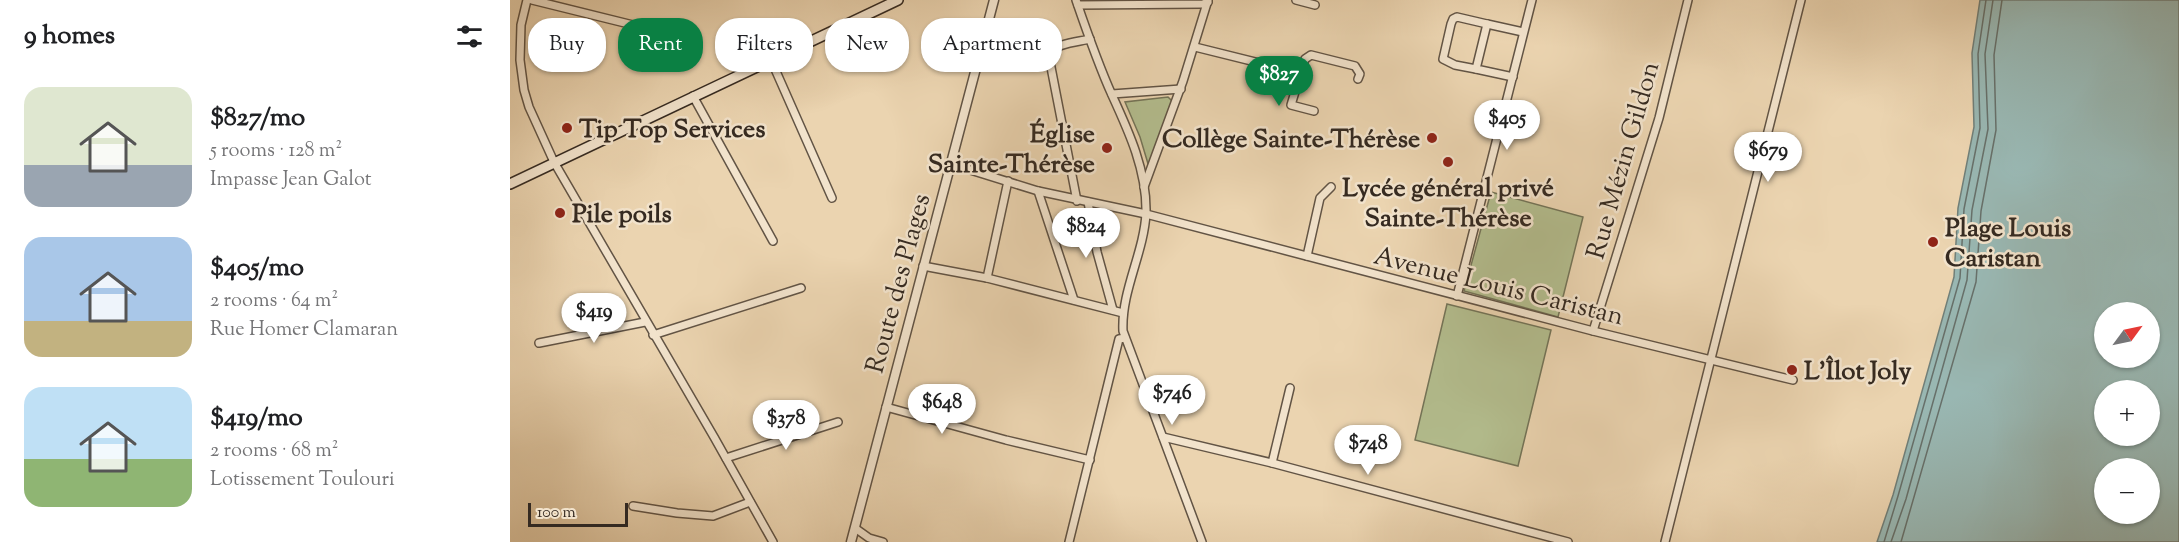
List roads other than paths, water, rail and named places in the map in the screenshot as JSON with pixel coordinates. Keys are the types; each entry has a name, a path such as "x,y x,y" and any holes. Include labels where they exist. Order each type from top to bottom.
{"main road":[{"path":"813,40 898,0"},
{"path":"510,184 745,72"}],"street":[{"path":"526,0 520,25 520,60 524,90 529,107 554,162 773,542"},
{"path":"532,0 618,21"},
{"name":"Route des Plages","path":"851,542 994,0"},
{"path":"1296,0 1315,5"},
{"path":"1457,296 1532,0"},
{"name":"Rue Mézin Gildon","path":"1593,331 1659,117 1688,0"},
{"path":"1665,542 1801,0"},
{"path":"1202,542 1125,338 1123,313 1146,214 1144,190 1139,159 1077,3 1203,4 1208,1"},
{"path":"1144,190 1181,89 1208,1"},
{"path":"1513,77 1455,65 1443,59 1451,24 1457,17 1523,32"},
{"path":"1476,69 1487,24"},
{"path":"1077,201 1049,57 1054,48 1090,39"},
{"path":"1195,47 1300,73"},
{"path":"1314,111 1292,105 1305,59 1311,55 1355,66 1360,74 1358,79"},
{"path":"776,72 832,198"},
{"path":"1112,94 1181,89"},
{"path":"693,96 773,242"},
{"name":"Avenue Louis Caristan","path":"951,164 1038,191 1146,214 1593,331 1793,380"},
{"path":"987,278 1008,181"},
{"path":"1307,256 1320,198 1331,187"},
{"path":"1038,191 1074,300"},
{"path":"1088,202 1096,252 1113,310"},
{"path":"923,266 987,278 1123,313"},
{"path":"653,335 801,288"},
{"path":"539,342 645,322"},
{"path":"1069,542 1119,339 1125,338"},
{"path":"1272,463 1290,388"},
{"path":"886,407 1090,460"},
{"path":"726,458 838,422"},
{"path":"1163,437 1272,463 1568,542"},
{"path":"633,506 713,516 750,502"},
{"path":"855,528 869,538 883,542"}],"water":[{"path":"1980,0 2179,0 2179,542 1877,542 1893,495 1954,277 1958,208 1974,127 1972,53"}],"place":[{"name":"Tip Top Services","path":"567,128"},
{"name":"Collège Sainte-Thérèse","path":"1432,138"},
{"name":"Église Sainte-Thérèse","path":"1107,148"},
{"name":"Lycée général privé Sainte-Thérèse","path":"1448,162"},
{"name":"Pile poils","path":"560,213"},
{"name":"Plage Louis Caristan","path":"1933,242"},
{"name":"L'Îlot Joly","path":"1792,370"}]}
